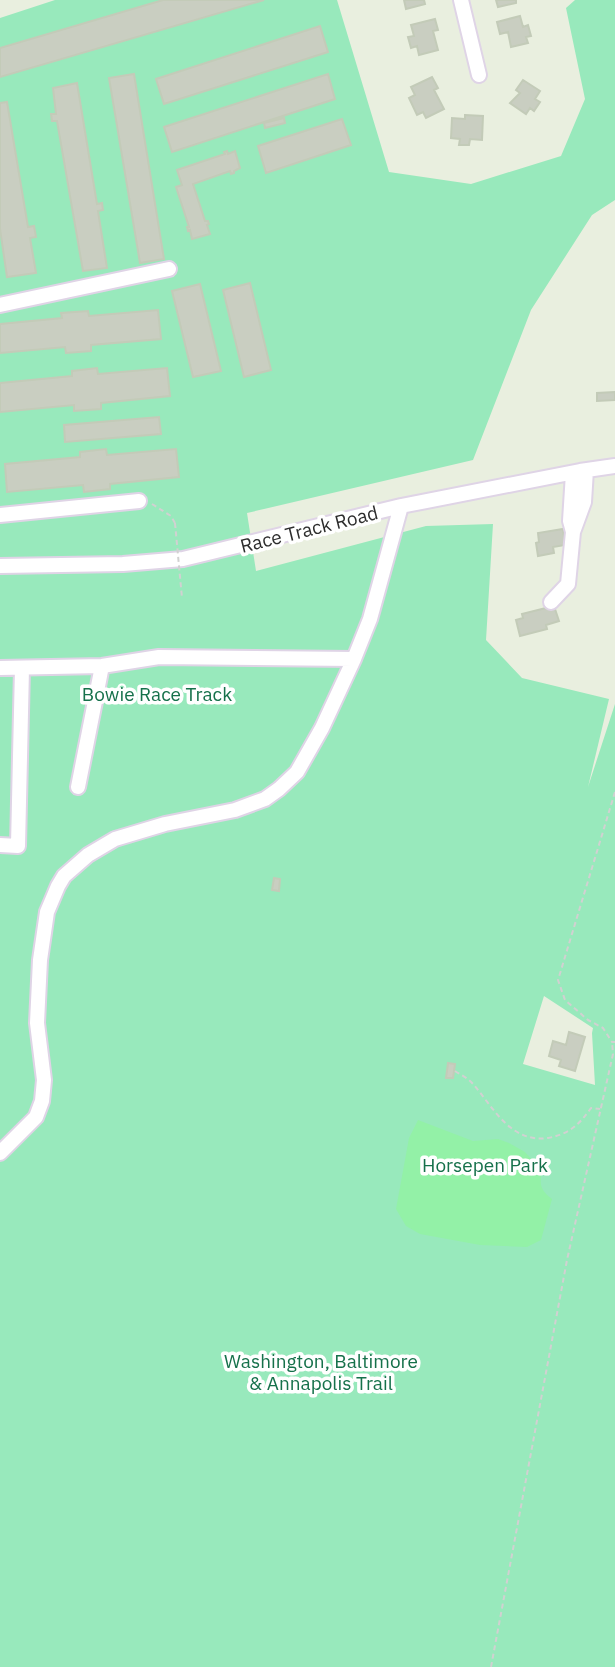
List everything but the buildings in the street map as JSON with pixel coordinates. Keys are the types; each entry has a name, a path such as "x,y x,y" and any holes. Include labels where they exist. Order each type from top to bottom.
{"street":[{"path":"461,0 479,75"},
{"path":"0,305 169,269"},
{"name":"Race Track Road","path":"0,566 123,564 183,559 401,506 615,466"},
{"path":"551,602 568,584 573,532 570,521 579,471"},
{"path":"0,515 138,501"},
{"path":"0,1153 36,1116 42,1101 44,1080 37,1023 40,960 47,912 64,876 88,855 115,839 165,824 235,810 265,799 296,772 322,728 355,659 370,619 401,506"},
{"path":"0,668 102,666 159,657 355,659"},
{"path":"78,787 102,666"},
{"path":"0,845 18,846 22,668"}],"path":[{"path":"138,501 154,505 171,516 175,523 183,598"},
{"path":"491,1667 567,1260 613,1054 613,1042 603,1028 588,1020 565,1000 558,980 615,792"},
{"path":"455,1070 471,1081 510,1129 531,1138 566,1134 575,1128 591,1108 600,1109"}],"green space":[{"path":"55,0 337,0 389,172 471,184 561,156 585,99 566,8 575,0 615,0 615,200 592,215 531,310 473,460 247,513 256,571 426,526 493,524 486,640 522,678 609,699 588,787 615,704 615,1667 0,1667 0,18","holes":["544,996 593,1028 595,1085 523,1064"]},
{"name":"Horsepen Park","path":"418,1120 473,1141 498,1139 525,1152 542,1171 542,1187 552,1199 541,1240 527,1247 480,1245 420,1234 406,1226 396,1209 409,1138"}],"park label":[{"name":"Bowie Race Track","path":"157,694"},
{"name":"Washington, Baltimore & Annapolis Trail","path":"321,1372"}]}
